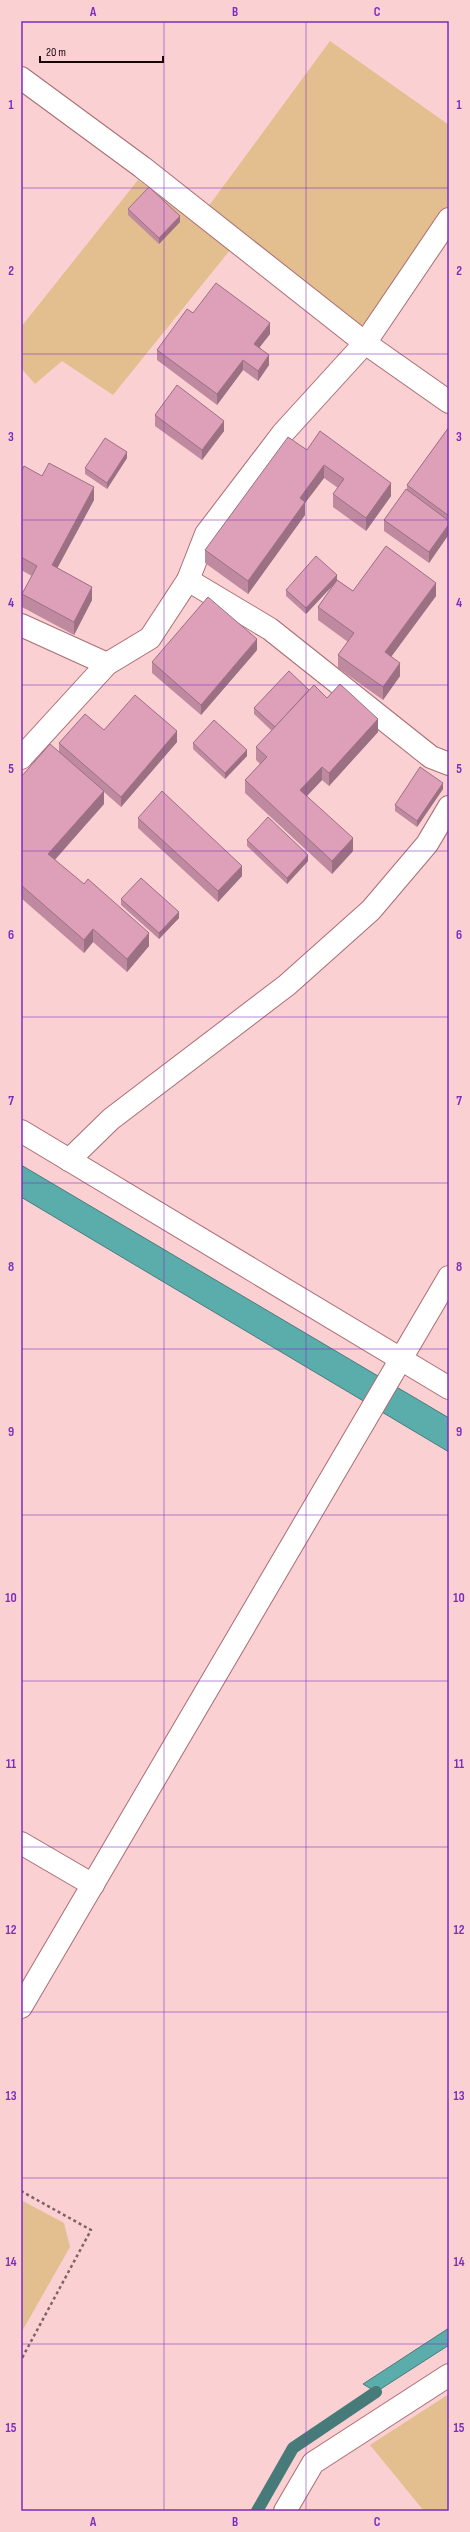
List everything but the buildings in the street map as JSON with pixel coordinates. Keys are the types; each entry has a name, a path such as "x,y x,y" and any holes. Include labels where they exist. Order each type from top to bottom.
{"street":[{"path":"21,78 142,167 365,343 449,402"},
{"path":"21,758 108,664 150,638 188,580 206,534 283,433 365,343 449,219"},
{"path":"188,580 270,629 431,757 449,764"},
{"path":"21,625 108,664"},
{"path":"70,1160 111,1119 287,985 371,910 427,844 449,807"},
{"path":"21,1131 449,1388"},
{"path":"21,2007 402,1360 449,1277"},
{"path":"21,1843 93,1885"},
{"path":"285,2511 312,2463 449,2375"}],"path":[{"path":"21,2191 91,2230 21,2360"}],"shaded area":[{"path":"330,41 449,125 449,204 363,330 243,234 113,395 62,361 35,384 21,368 21,327 138,180 192,221 211,203"},
{"path":"21,2200 64,2223 70,2247 21,2333"},
{"path":"449,2394 449,2511 424,2511 370,2445"}],"water":[{"path":"21,1165 449,1418 449,1452 21,1197"},
{"path":"449,2328 449,2345 376,2392 363,2384"}],"waterway":[{"path":"257,2511 293,2448 376,2392"}]}
